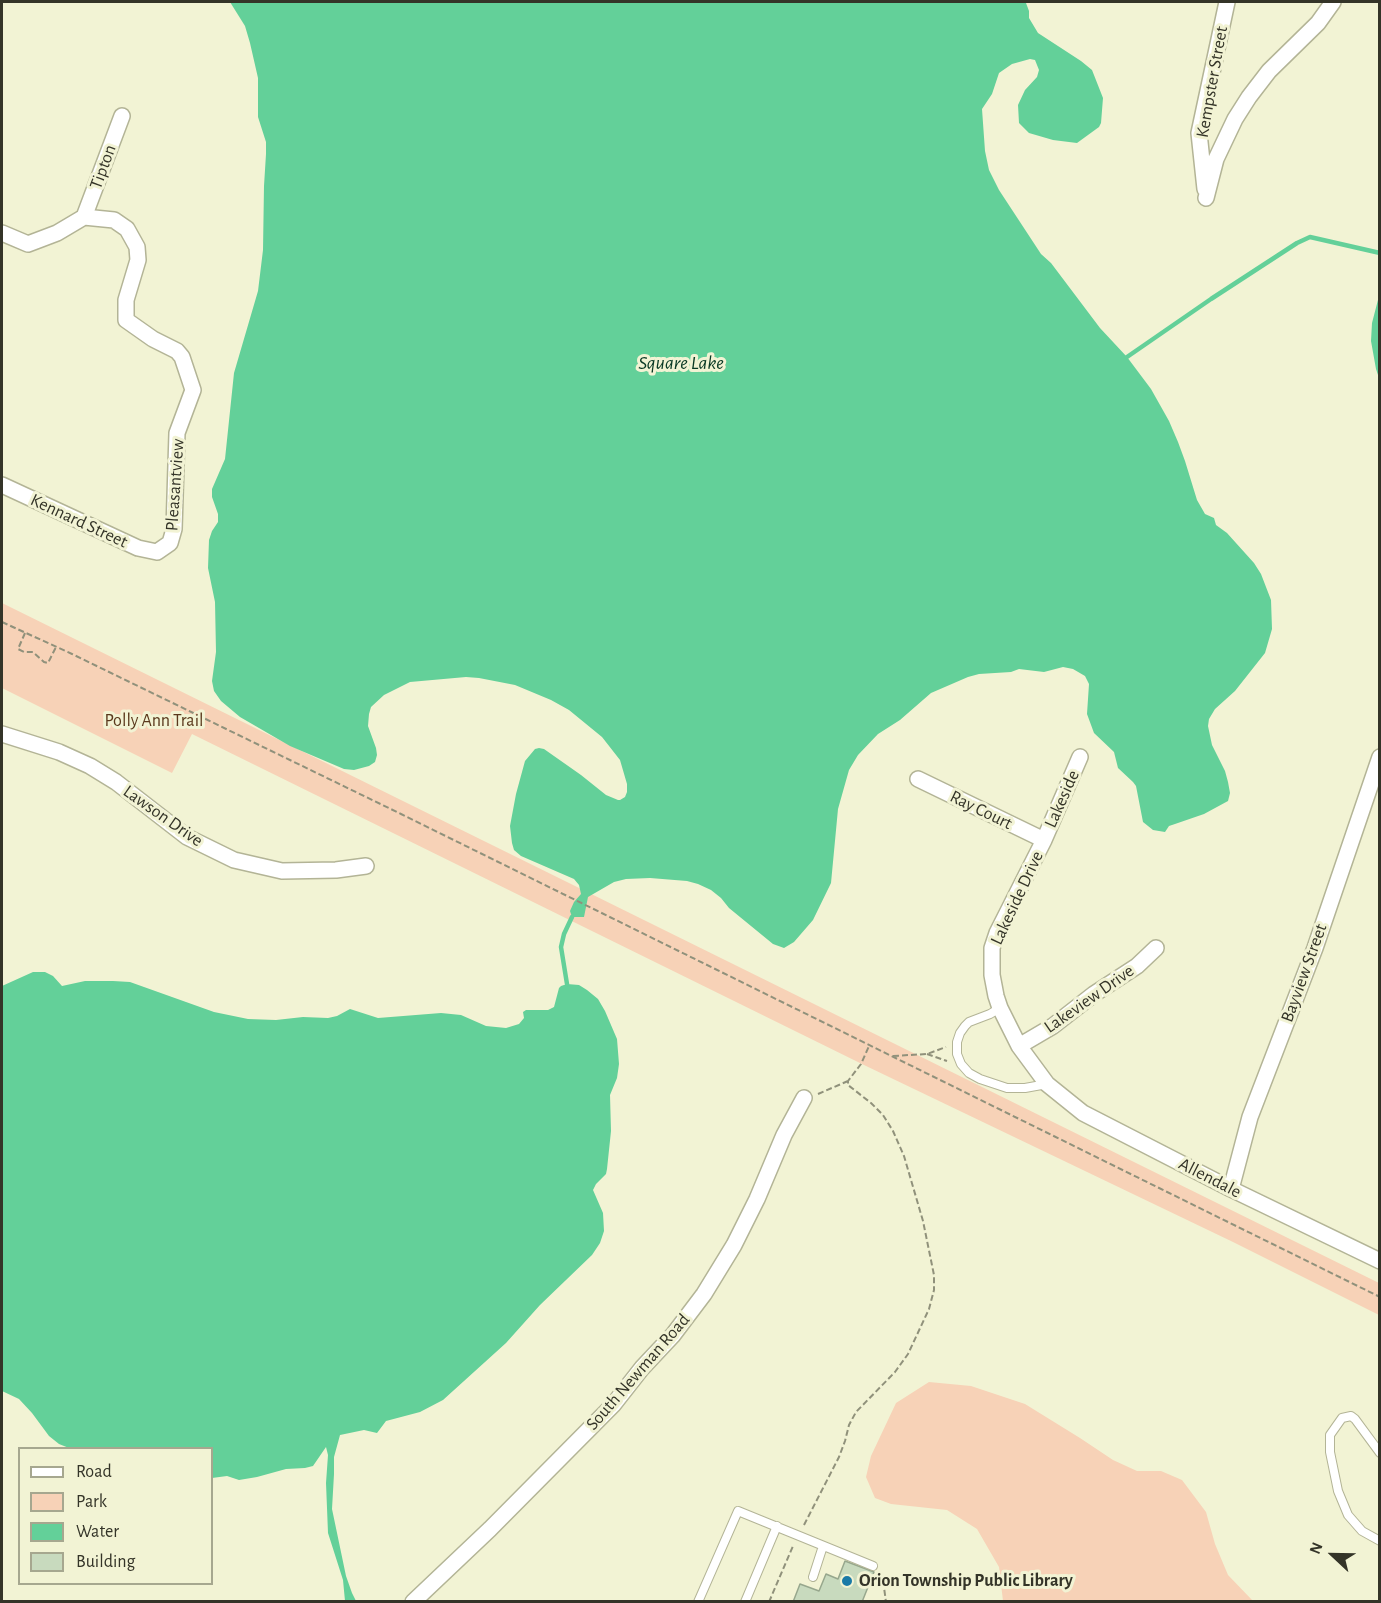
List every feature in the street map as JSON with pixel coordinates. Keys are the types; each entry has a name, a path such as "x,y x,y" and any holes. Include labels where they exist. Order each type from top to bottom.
{"street":[{"name":"Kempster Street","path":"1227,2 1199,133 1206,198 1216,159 1235,118 1269,71 1318,24 1333,2"},
{"name":"Tipton","path":"84,217 122,116"},
{"path":"2,233 28,244 57,233 84,217"},
{"name":"Pleasantview","path":"84,217 114,220 127,228 137,247 138,260 126,300 126,320 153,339 177,351 182,357 193,390 177,433 174,529 170,543 158,552"},
{"name":"Kennard Street","path":"2,485 138,548 158,552"},
{"name":"Lawson Drive","path":"2,734 59,752 90,766 116,782 187,837 234,860 282,871 336,870 366,866"},
{"name":"Lakeside","path":"1044,840 1080,757"},
{"name":"Bayview Street","path":"1231,1189 1250,1118 1315,948 1380,757"},
{"name":"Ray Court","path":"918,779 1044,840"},
{"name":"Lakeside Drive","path":"1044,840 992,948 993,984 1000,1008 1019,1046 1047,1084"},
{"name":"Lakeview Drive","path":"1019,1046 1053,1026 1094,994 1137,966 1156,948"},
{"name":"Allendale","path":"1047,1084 1083,1113 1231,1189 1380,1261"},
{"name":"South Newman Road","path":"413,1602 490,1529 613,1405 642,1368 673,1335 704,1294 735,1245 784,1135 804,1098"}],"lane":[{"path":"1000,1008 969,1022 960,1033 957,1042 960,1065 980,1079 1007,1088 1047,1084"},
{"path":"1380,1453 1351,1416 1342,1418 1330,1435 1330,1452 1338,1491 1348,1515 1362,1531 1380,1541"},
{"path":"698,1602 738,1511 873,1566"},
{"path":"745,1602 777,1526"},
{"path":"813,1577 824,1546"}],"path":[{"path":"2,622 392,810 1380,1297"},
{"path":"25,633 18,649 33,652 44,662 48,663 56,647"},
{"path":"891,1056 927,1054 957,1042"},
{"path":"804,1098 848,1081 861,1064 869,1046"},
{"path":"927,1054 960,1065"},
{"path":"769,1602 788,1555 839,1457 849,1425 856,1412 895,1372 908,1354 929,1309 934,1290 934,1275 923,1221 897,1139 883,1115 871,1103 849,1088 848,1081"},
{"path":"873,1566 883,1580 886,1602"}],"green space":[{"name":"Polly Ann Trail","path":"2,603 1379,1283 1379,1315 1233,1242 864,1065 192,734 172,773 2,688"},
{"path":"929,1382 971,1386 1025,1404 1113,1460 1137,1471 1161,1471 1182,1480 1206,1512 1215,1544 1228,1575 1253,1601 1003,1601 999,1567 977,1529 947,1510 891,1504 875,1498 866,1477 871,1456 896,1403"}],"water":[{"name":"Square Lake","path":"230,2 1026,3 1029,18 1038,33 1092,70 1103,98 1101,123 1077,143 1053,140 1029,133 1019,123 1018,105 1025,90 1037,77 1039,70 1035,60 1030,59 1012,64 999,73 992,94 982,109 985,151 989,170 999,190 1041,254 1051,263 1100,328 1127,357 1151,389 1178,442 1197,500 1205,514 1214,518 1216,525 1227,533 1254,563 1271,600 1272,629 1265,653 1235,691 1215,709 1209,719 1212,745 1228,782 1230,793 1228,801 1204,814 1169,826 1165,832 1153,830 1143,822 1136,786 1118,768 1114,752 1094,733 1087,714 1089,684 1085,676 1073,669 1063,667 1044,672 1019,669 968,677 931,693 900,720 878,734 858,755 849,770 838,809 831,883 813,920 794,942 784,948 773,944 711,890 687,881 650,878 614,882 588,897 584,917 572,917 570,911 581,894 579,885 574,879 521,856 514,850 510,826 525,761 535,749 544,749 606,795 618,800 625,797 627,784 620,760 602,737 569,710 551,700 515,685 479,678 410,682 384,695 371,707 368,726 377,755 375,762 369,766 354,770 344,769 290,746 240,717 221,701 214,691 212,681 216,652 215,602 208,568 209,540 218,522 212,489 225,459 234,373 258,291 263,250 266,142 258,117 258,78 250,43 245,26"},
{"path":"1379,296 1379,378 1371,341 1372,323"},
{"path":"33,972 45,972 53,976 62,986 85,981 130,982 214,1012 248,1019 328,1018 350,1009 378,1018 441,1013 461,1015 486,1026 506,1028 519,1024 526,1010 548,1010 554,1007 559,988 567,984 579,985 587,990 598,999 605,1011 617,1039 619,1064 617,1078 610,1095 611,1131 606,1174 593,1190 603,1213 604,1231 600,1243 592,1255 540,1305 506,1343 443,1400 420,1412 386,1421 377,1433 364,1430 340,1435 334,1457 332,1509 346,1576 356,1601 345,1601 343,1580 328,1533 326,1483 328,1455 326,1447 313,1466 286,1469 239,1480 227,1476 213,1478 213,1447 66,1447 49,1436 19,1399 2,1391 2,986"}],"building":[{"name":"Orion Township Public Library","path":"845,1561 874,1572 862,1602 793,1602 800,1584 819,1591 826,1574 838,1579"}],"waterway":[{"path":"1127,357 1211,299 1297,243 1310,237 1380,253"},
{"path":"567,984 561,947 572,917"}],"place":[{"name":"Orion Township Public Library","path":"847,1581"}]}
